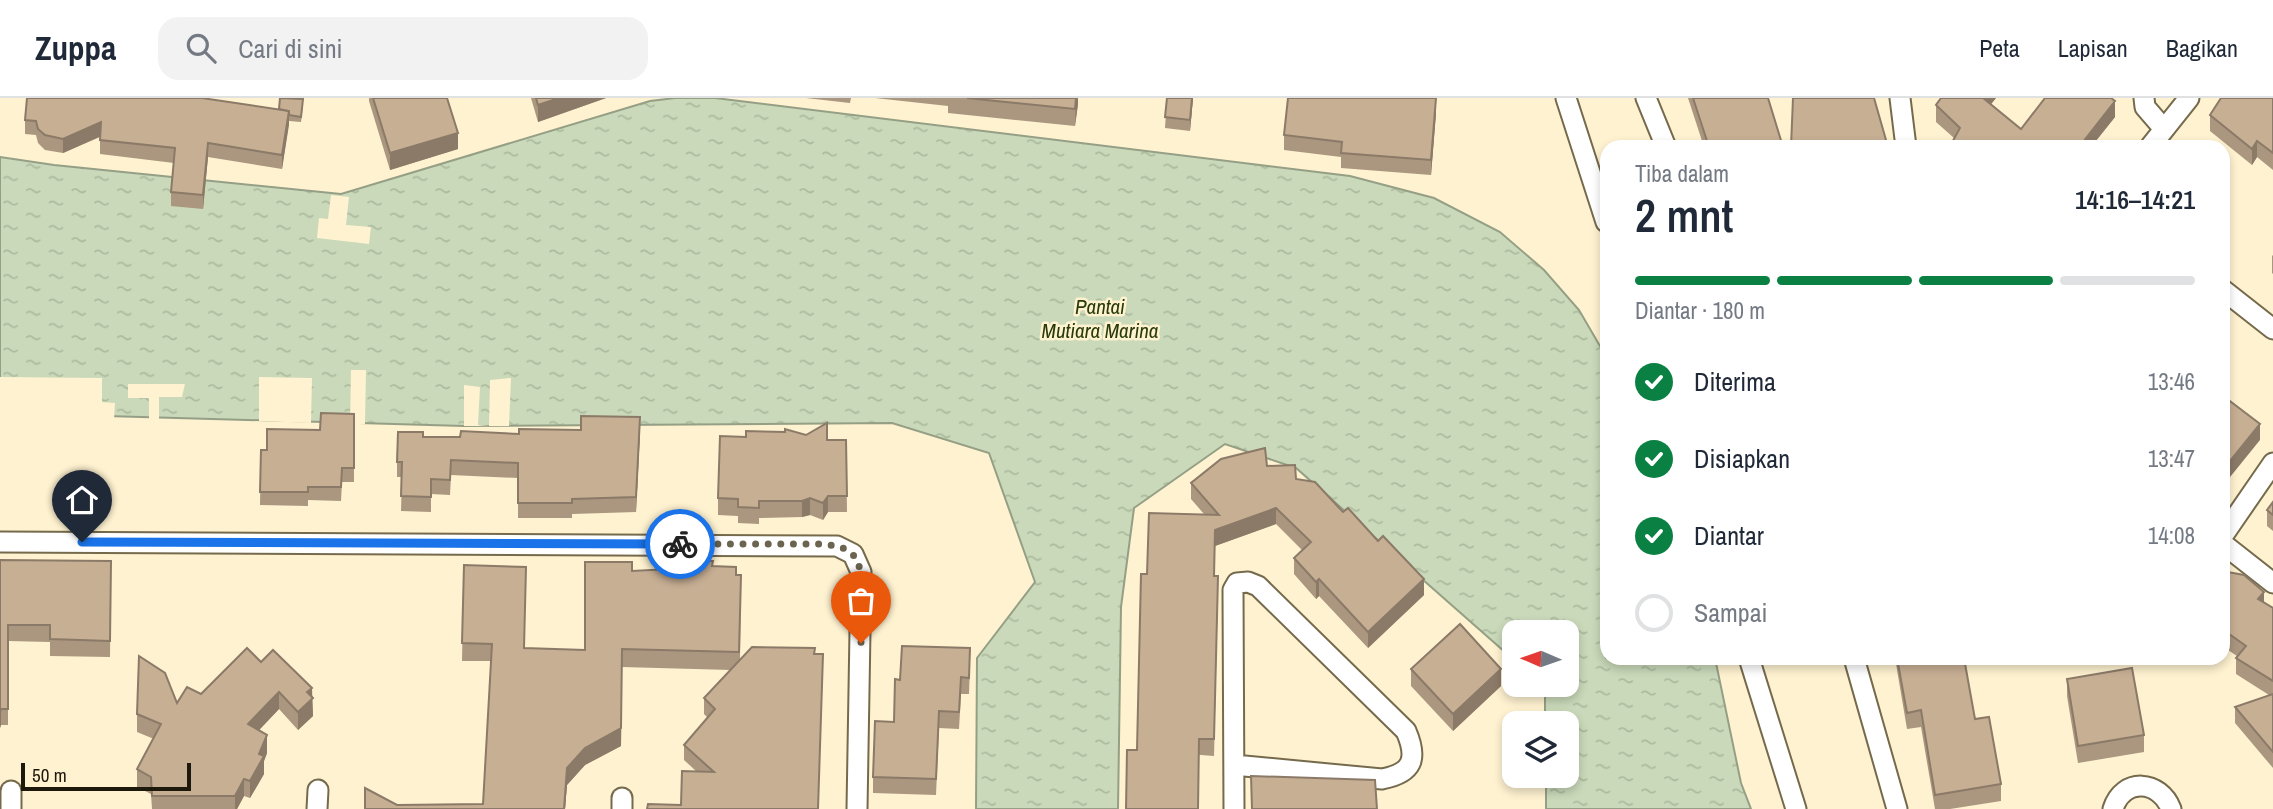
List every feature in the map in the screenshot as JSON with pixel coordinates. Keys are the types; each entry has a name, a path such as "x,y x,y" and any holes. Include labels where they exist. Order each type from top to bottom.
{"street":[{"path":"1566,98 1600,203"},
{"path":"1646,98 1663,140"},
{"path":"1900,98 1905,140"},
{"path":"2144,98 2144,107 2164,129"},
{"path":"2155,140 2189,98"},
{"path":"2230,295 2273,330"},
{"path":"2230,525 2273,463"},
{"path":"0,542 837,546 853,554 861,572 856,809"},
{"path":"2230,549 2273,583"},
{"path":"1234,765 1382,779 1408,768 1413,759 1413,746 1406,731 1258,586 1248,582 1237,583 1233,590 1234,809"},
{"path":"1751,665 1797,809"},
{"path":"1856,665 1897,809"},
{"path":"2113,809 2120,795 2138,786 2158,791 2166,798 2171,809"}],"water":[{"name":"Pantai Mutiara Marina","path":"715,98 1350,176 1434,198 1500,232 1544,270 1579,310 1600,346 1600,665 1716,665 1741,783 1751,809 1546,809 1546,788 1579,788 1579,711 1545,711 1545,697 1579,697 1579,620 1502,620 1502,649 1296,468 1225,444 1134,508 1121,607 1118,809 976,809 977,658 1035,582 989,453 892,423 464,426 0,413 0,157 54,165 341,194 650,101"}],"pier":[{"path":"331,195 349,197 346,225 371,227 369,244 317,238 319,218 328,219"},
{"path":"351,370 366,370 365,424 350,424"},
{"path":"0,377 102,378 102,402 115,403 114,420 0,417"},
{"path":"259,377 312,378 311,423 259,421"},
{"path":"511,378 509,426 489,426 490,380"},
{"path":"128,384 185,384 182,397 159,397 159,421 149,421 149,398 128,398"},
{"path":"464,385 480,387 478,425 489,426 464,426"}],"building":[{"path":"27,98 202,98 289,111 282,155 208,143 203,195 171,192 175,148 100,140 101,122 63,139 45,135 38,129 36,121 25,120"},
{"path":"280,98 303,99 301,117 289,115 289,111 279,109"},
{"path":"373,98 447,98 458,133 390,153"},
{"path":"536,98 559,98 538,105"},
{"path":"967,98 1076,98 1075,109"},
{"path":"1167,98 1192,98 1190,120 1165,117"},
{"path":"1288,98 1436,98 1431,160 1341,153 1342,142 1284,135"},
{"path":"1693,98 1768,98 1781,140 1707,140"},
{"path":"1793,98 1874,98 1886,140 1791,140"},
{"path":"1941,98 1983,98 2021,129 2045,98 2111,98 2115,101 2084,140 1953,140 1960,128 1936,105"},
{"path":"2221,98 2273,98 2273,153 2257,141 2252,149 2210,115"},
{"path":"2230,401 2260,424 2230,461"},
{"path":"321,413 354,414 354,468 342,468 341,487 308,487 308,492 260,492 261,450 267,450 267,429 320,430"},
{"path":"581,416 640,417 636,497 572,499 572,503 518,503 518,463 451,460 450,480 431,479 431,497 401,496 402,462 397,462 398,432 423,432 423,437 460,437 461,431 519,434 519,429 581,430"},
{"path":"827,423 827,440 846,440 847,496 828,496 823,503 810,498 802,501 759,501 759,508 738,507 738,499 718,498 720,436 746,437 746,431 785,432 785,429 806,435"},
{"path":"1265,448 1267,466 1295,465 1296,479 1315,482 1343,512 1348,508 1378,541 1383,536 1424,579 1368,632 1319,579 1316,582 1294,558 1311,542 1276,508 1215,530 1214,576 1218,576 1214,739 1199,739 1198,809 1126,809 1127,750 1137,750 1141,574 1147,574 1149,513 1219,515 1191,483 1221,459"},
{"path":"2273,502 2273,515 2267,510"},
{"path":"0,560 111,561 110,641 50,639 50,625 8,625 8,709 1,709 0,712"},
{"path":"689,561 713,561 712,566 736,567 736,575 741,575 739,652 622,649 621,728 585,748 567,768 564,809 365,809 365,788 397,805 483,804 492,644 462,643 464,565 526,567 524,648 585,650 585,562 632,562 632,571 689,568"},
{"path":"2230,572 2244,575 2264,592 2258,599 2273,608 2273,681 2236,658 2246,646 2230,635"},
{"path":"1460,624 1501,669 1453,714 1411,669"},
{"path":"902,646 970,648 969,678 961,677 959,712 939,711 936,779 873,777 875,721 894,722 895,679 900,680"},
{"path":"752,647 815,648 814,654 823,654 818,809 647,809 648,804 681,805 682,771 714,772 684,745 715,709 704,698"},
{"path":"247,648 261,662 273,650 312,688 307,692 313,698 298,712 279,692 248,724 267,735 259,754 264,756 250,781 244,779 235,796 152,796 151,777 137,769 161,724 137,714 139,656 165,673 177,703 187,687 201,694"},
{"path":"1898,665 1965,665 1975,719 1989,717 2001,784 1935,795 1921,710 1907,713"},
{"path":"2132,668 2144,735 2078,746 2067,679"},
{"path":"2273,694 2273,752 2235,707"},
{"path":"1251,776 1375,780 1377,809 1252,809"}],"way so far":[{"path":"680,544 819,544 845,549 858,561 861,572 861,643"}],"route":[{"path":"82,542 680,544"}]}
